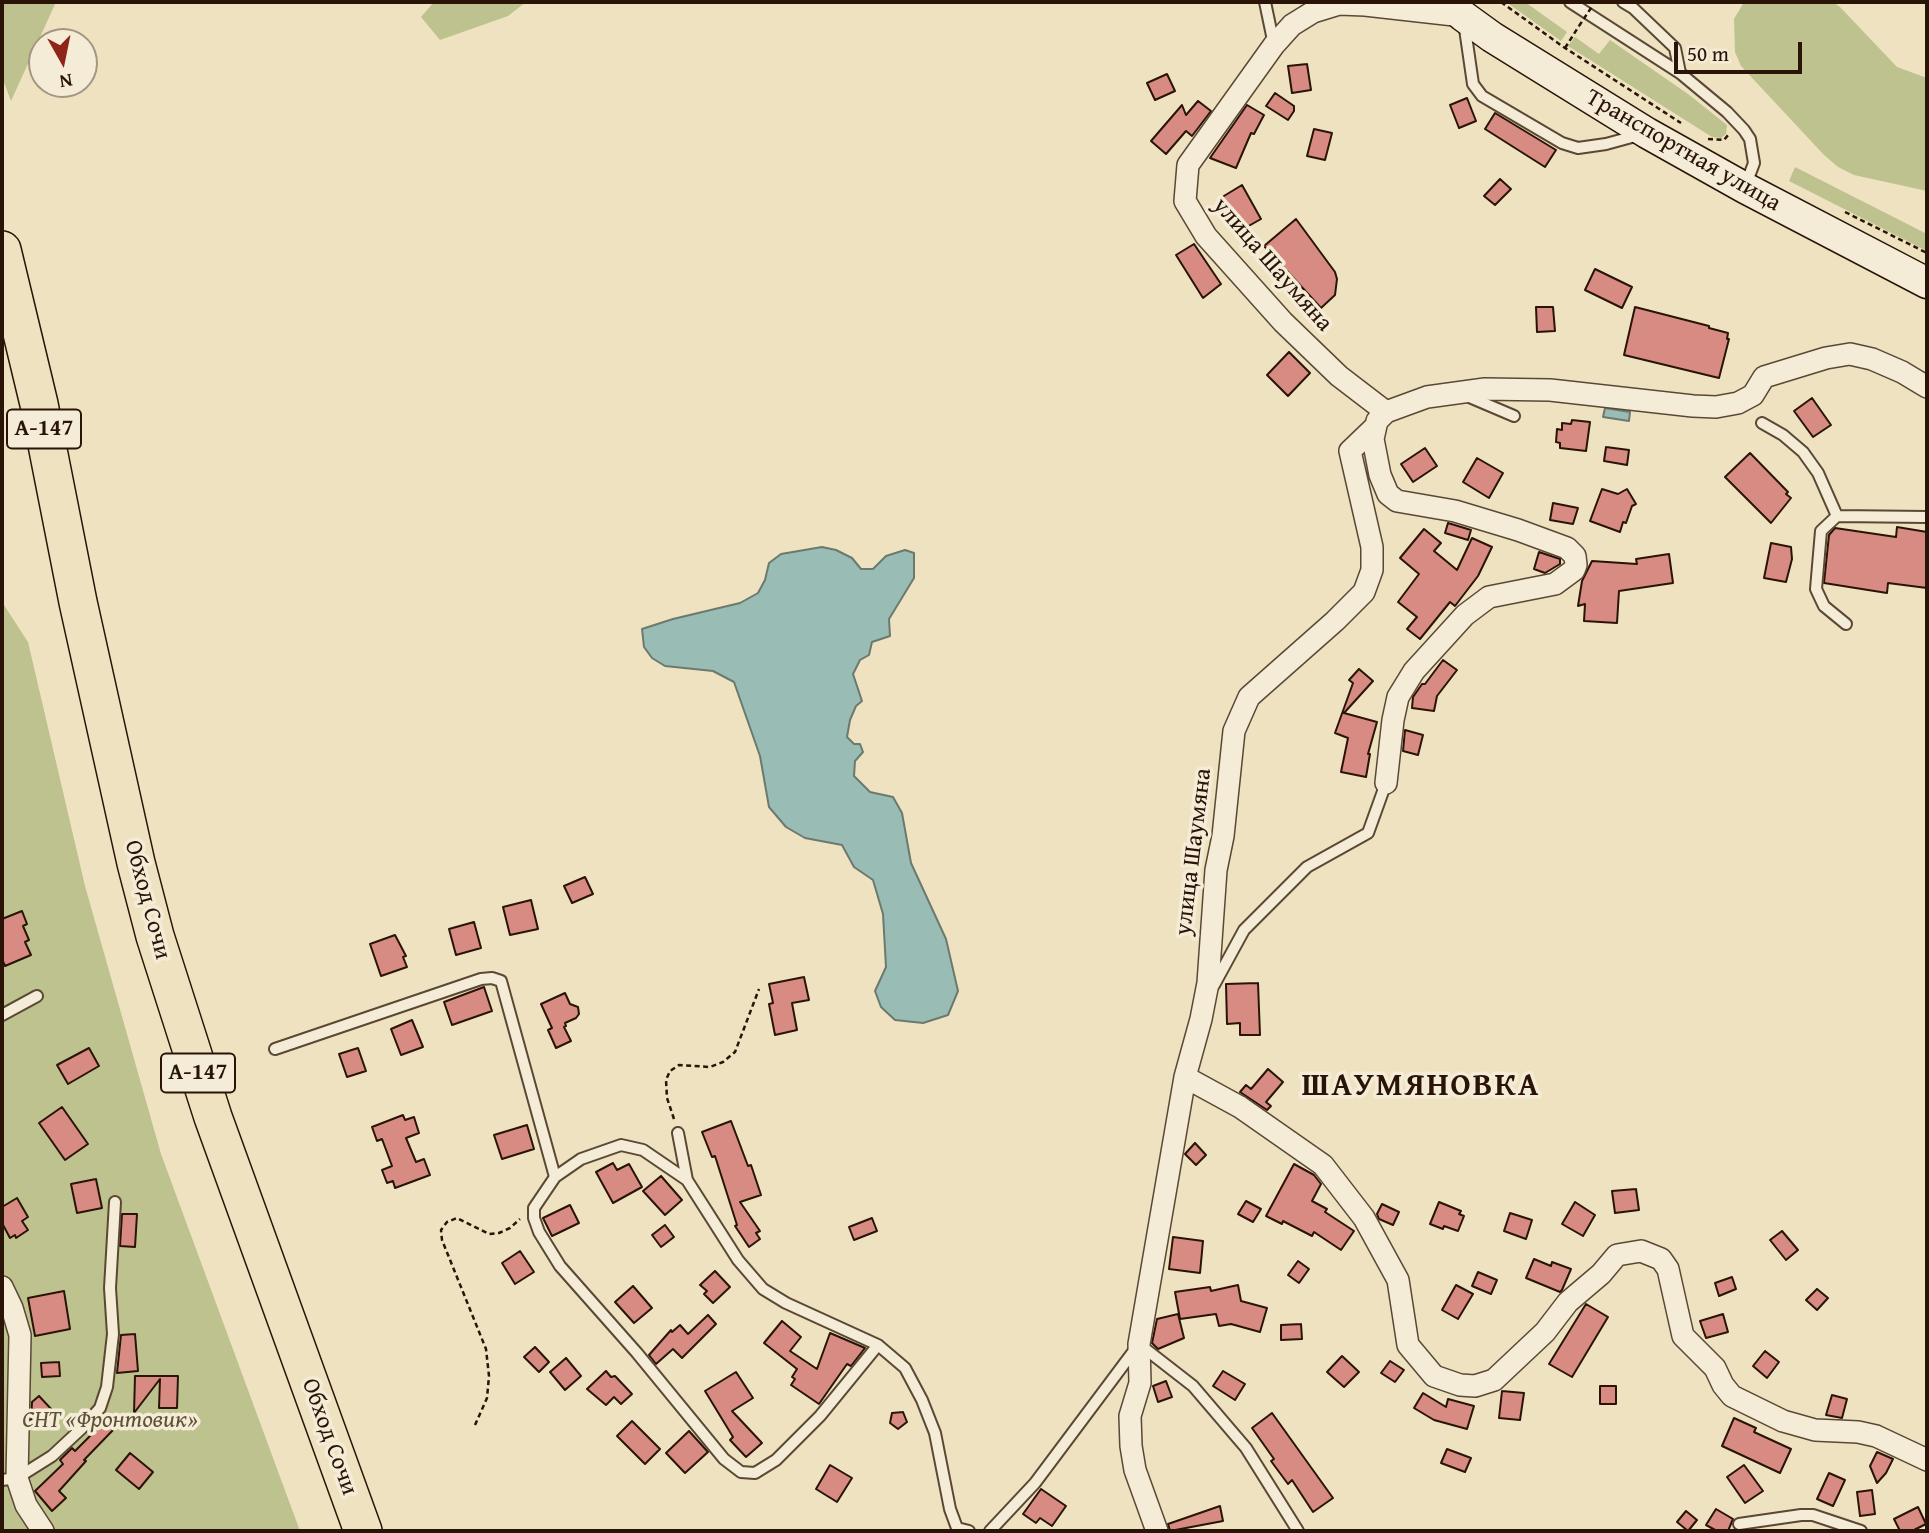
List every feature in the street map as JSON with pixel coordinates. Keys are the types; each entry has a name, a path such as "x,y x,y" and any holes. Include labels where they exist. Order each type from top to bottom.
{"highway":[{"name":"Обход Сочи","path":"3,253 39,404 78,602 136,863 170,986 213,1117 363,1531"}],"main road":[{"name":"Транспортная улица","path":"1456,9 1548,73 1647,133 1745,188 1927,283"}],"street":[{"name":"улица Шаумяна","path":"1157,1531 1135,1470 1130,1446 1130,1416 1140,1383 1139,1344 1185,1077 1208,983 1216,870 1223,836 1234,731 1249,697 1318,637 1364,592 1372,570 1372,547 1350,451 1380,420 1283,322 1206,236 1185,201 1188,165 1274,45 1292,25 1313,12 1339,5 1456,9"},
{"path":"1386,783 1398,697 1414,671 1465,615 1489,597 1555,584 1574,570 1576,556 1567,548 1518,530 1455,511 1397,501 1388,494 1380,475 1373,439 1380,420 1427,397 1485,388 1550,390 1716,407 1738,403 1753,395 1764,377 1826,358 1850,354 1872,359 1927,387"},
{"path":"1185,1077 1240,1107 1323,1165 1364,1218 1398,1280 1408,1345 1434,1376 1460,1385 1475,1386 1494,1380 1545,1332 1568,1302 1601,1274 1617,1255 1641,1251 1661,1259 1668,1269 1683,1336 1715,1368 1732,1396 1783,1422 1815,1430 1858,1432 1875,1436 1927,1460"},
{"path":"2,1287 20,1335 10,1479 43,1531"}],"lane":[{"path":"1265,2 1274,45"},
{"path":"1570,2 1680,73 1727,112 1750,139 1754,163 1745,188"},
{"path":"1632,4 1675,48 1680,73"},
{"path":"1456,9 1473,84 1482,96 1562,143 1578,148 1647,133"},
{"path":"1455,391 1514,416"},
{"path":"1762,423 1783,435 1803,452 1818,473 1837,516"},
{"path":"1846,624 1824,606 1816,589 1821,531 1837,516 1927,517"},
{"path":"1201,1019 1217,976 1244,930 1307,867 1367,832 1386,783"},
{"path":"275,1049 481,979 502,981 555,1177"},
{"path":"2,1015 37,996"},
{"path":"678,1133 687,1180 738,1260 762,1289 786,1303 878,1345 905,1368 935,1433 950,1509 957,1528 968,1531"},
{"path":"687,1180 643,1150 621,1145 580,1159 555,1177 534,1208 534,1218 539,1233 560,1266 637,1353 724,1459 741,1472 755,1473 776,1460 820,1416 878,1345"},
{"path":"10,1479 52,1456 82,1429 100,1408 107,1387 113,1334 110,1288 115,1202"},
{"path":"990,1531 1035,1483 1139,1344 1193,1386 1246,1448 1298,1531"},
{"path":"1740,1524 1814,1515 1861,1531"}],"path":[{"path":"1501,2 1565,48 1685,126"},
{"path":"1565,48 1593,5"},
{"path":"1709,139 1724,141 1729,131"},
{"path":"1835,207 1927,253"},
{"path":"678,1133 667,1098 666,1080 670,1071 679,1065 710,1067 723,1062 735,1052 759,989"},
{"path":"475,1425 487,1398 489,1376 486,1349 442,1240 442,1230 447,1222 457,1219 489,1234 499,1233 510,1228 534,1208"}],"green space":[{"path":"2,2 56,2 44,28 28,28 28,64 11,101 2,77"},
{"path":"434,2 526,2 508,16 440,40 421,17"},
{"path":"1506,2 1525,2 1567,32 1561,41"},
{"path":"1744,2 1833,2 1897,67 1927,78 1927,191 1854,175 1838,167 1824,155 1741,66 1735,52 1734,19"},
{"path":"1575,37 1599,54 1610,40 1688,94 1727,125 1726,134 1721,138 1712,137 1568,46"},
{"path":"1795,167 1927,234 1927,251 1789,181"},
{"name":"СНТ «Фронтовик»","path":"2,602 28,642 85,886 161,1154 300,1531 2,1531"}],"water":[{"path":"1605,408 1630,412 1629,421 1603,417"},
{"path":"822,547 852,558 861,569 873,569 886,556 905,550 914,553 914,578 889,619 890,636 872,642 869,655 860,660 853,674 862,701 856,706 850,720 847,737 854,744 860,744 863,752 855,761 854,776 870,792 893,797 902,813 911,863 946,939 958,991 948,1015 923,1023 895,1020 881,1007 875,991 886,967 883,914 873,880 854,867 842,845 805,838 786,827 769,807 760,756 734,682 713,671 665,666 652,658 644,647 642,629 740,603 758,593 769,563 781,554"}],"building":[{"path":"1307,64 1311,90 1292,93 1288,66"},
{"path":"1167,74 1175,91 1155,100 1147,83"},
{"path":"1275,93 1294,106 1288,120 1266,106"},
{"path":"1467,98 1476,121 1459,128 1450,105"},
{"path":"1198,101 1211,111 1192,136 1186,131 1166,154 1151,141 1182,105 1186,115"},
{"path":"1247,105 1264,115 1254,134 1251,133 1236,168 1210,158"},
{"path":"1495,113 1556,150 1545,167 1485,129"},
{"path":"1314,129 1332,133 1325,160 1307,156"},
{"path":"1500,179 1511,189 1495,205 1484,196"},
{"path":"1242,185 1261,219 1238,232 1219,199"},
{"path":"1296,219 1335,272 1337,279 1335,295 1321,308 1264,246"},
{"path":"1194,244 1221,284 1203,298 1176,255"},
{"path":"1595,269 1632,287 1622,308 1585,290"},
{"path":"1536,307 1553,307 1555,331 1537,332"},
{"path":"1635,307 1728,333 1729,339 1719,378 1624,355"},
{"path":"1289,352 1310,373 1288,396 1267,375"},
{"path":"1812,398 1831,425 1813,437 1794,411"},
{"path":"1572,420 1590,422 1586,451 1560,448 1560,443 1556,442 1557,429 1562,430 1562,423 1571,424"},
{"path":"1606,447 1629,450 1627,465 1604,461"},
{"path":"1425,448 1437,466 1413,482 1401,464"},
{"path":"1750,453 1791,498 1771,523 1725,477"},
{"path":"1477,458 1503,473 1489,498 1463,482"},
{"path":"1602,489 1618,494 1627,489 1636,504 1632,506 1620,532 1590,521"},
{"path":"1553,503 1578,508 1573,524 1550,520"},
{"path":"1448,523 1471,530 1468,540 1445,533"},
{"path":"1897,527 1927,532 1927,588 1888,583 1887,593 1824,583 1829,535 1835,528 1896,537"},
{"path":"1424,529 1441,543 1434,551 1457,570 1472,538 1492,547 1478,576 1455,606 1450,602 1420,639 1407,629 1417,617 1398,602 1419,574 1400,558"},
{"path":"1771,543 1791,547 1792,559 1786,582 1764,578"},
{"path":"1539,552 1560,559 1560,564 1545,573 1534,569"},
{"path":"1669,554 1673,583 1619,591 1617,623 1584,621 1585,604 1578,606 1582,581 1592,561 1637,564 1636,559"},
{"path":"1443,660 1457,670 1437,696 1434,711 1412,708 1413,697"},
{"path":"1359,669 1373,681 1344,713 1377,722 1368,754 1366,777 1341,772 1348,738 1335,733 1353,683 1349,680"},
{"path":"1405,730 1423,735 1418,755 1403,751"},
{"path":"585,877 593,894 572,903 564,886"},
{"path":"531,900 538,929 510,935 503,907"},
{"path":"22,911 27,924 23,926 29,940 25,942 31,955 5,966 2,959 2,919"},
{"path":"474,922 481,948 456,955 449,929"},
{"path":"395,935 406,956 403,957 407,967 381,976 370,944"},
{"path":"804,977 809,1000 792,1003 797,1030 775,1035 769,1004 773,1003 769,984"},
{"path":"1258,983 1260,1035 1240,1035 1240,1023 1227,1024 1226,984"},
{"path":"484,987 492,1011 452,1025 444,1002"},
{"path":"565,993 570,1004 578,1007 579,1014 565,1023 564,1027 571,1041 556,1048 548,1030 552,1028 541,1004"},
{"path":"412,1020 423,1047 401,1055 391,1029"},
{"path":"89,1048 99,1066 68,1084 57,1065"},
{"path":"358,1048 366,1071 347,1077 339,1054"},
{"path":"1268,1069 1283,1082 1266,1102 1271,1106 1267,1110 1240,1092 1246,1085 1251,1089"},
{"path":"62,1107 88,1144 65,1160 39,1123"},
{"path":"403,1115 405,1120 414,1117 419,1133 406,1138 416,1162 424,1159 430,1175 395,1188 393,1181 387,1183 382,1170 392,1166 382,1139 377,1141 372,1127"},
{"path":"731,1121 761,1195 740,1202 760,1231 756,1233 760,1239 749,1247 735,1226 737,1225 715,1156 712,1157 702,1132"},
{"path":"527,1125 534,1149 502,1159 494,1135"},
{"path":"1195,1143 1206,1155 1196,1165 1185,1154"},
{"path":"613,1163 617,1170 629,1164 642,1187 613,1203 596,1172"},
{"path":"1294,1164 1314,1175 1321,1184 1312,1201 1327,1209 1325,1212 1354,1231 1341,1250 1314,1232 1312,1236 1283,1221 1282,1224 1266,1216"},
{"path":"661,1176 682,1200 665,1215 643,1191"},
{"path":"96,1179 102,1208 77,1213 71,1184"},
{"path":"1636,1189 1639,1210 1615,1213 1612,1191"},
{"path":"17,1198 28,1217 22,1221 28,1230 16,1238 15,1235 10,1238 2,1223 2,1207"},
{"path":"1246,1201 1261,1209 1253,1222 1238,1214"},
{"path":"1439,1202 1461,1211 1459,1214 1464,1216 1458,1231 1430,1224"},
{"path":"1575,1202 1595,1215 1583,1236 1562,1224"},
{"path":"1382,1204 1399,1212 1393,1225 1379,1219 1377,1214"},
{"path":"570,1205 579,1223 552,1236 543,1218"},
{"path":"1510,1213 1532,1220 1526,1239 1504,1231"},
{"path":"122,1214 137,1214 135,1247 120,1246"},
{"path":"872,1218 877,1231 854,1240 849,1227"},
{"path":"665,1225 674,1237 661,1247 652,1235"},
{"path":"1782,1231 1798,1250 1786,1260 1770,1240"},
{"path":"1173,1237 1203,1241 1200,1273 1169,1269"},
{"path":"520,1251 534,1272 515,1284 502,1263"},
{"path":"1534,1259 1551,1266 1552,1262 1571,1269 1560,1292 1526,1278"},
{"path":"1298,1261 1309,1269 1299,1283 1288,1275"},
{"path":"715,1271 730,1287 713,1303 704,1294 707,1291 700,1285"},
{"path":"1478,1272 1497,1280 1491,1294 1472,1286"},
{"path":"1732,1277 1736,1289 1719,1296 1715,1283"},
{"path":"1238,1285 1241,1301 1267,1308 1260,1332 1231,1324 1219,1326 1216,1314 1180,1319 1175,1292 1210,1287 1211,1291"},
{"path":"1456,1285 1473,1294 1458,1319 1442,1310"},
{"path":"633,1286 652,1308 634,1323 615,1302"},
{"path":"1817,1289 1828,1298 1817,1310 1806,1300"},
{"path":"64,1291 70,1329 35,1336 28,1298"},
{"path":"1586,1304 1608,1317 1572,1377 1549,1364"},
{"path":"1178,1314 1184,1338 1158,1349 1152,1343 1157,1319"},
{"path":"1723,1314 1728,1332 1706,1338 1700,1321"},
{"path":"708,1315 716,1324 682,1358 673,1349 656,1364 649,1355 671,1330 672,1332 680,1325 688,1334"},
{"path":"782,1321 801,1337 790,1351 817,1369 830,1333 865,1348 851,1366 847,1364 819,1404 791,1385 797,1369 764,1343"},
{"path":"1301,1324 1302,1339 1281,1340 1281,1325"},
{"path":"135,1334 138,1371 117,1373 121,1335"},
{"path":"535,1347 549,1362 539,1372 524,1357"},
{"path":"1765,1351 1779,1362 1767,1378 1753,1366"},
{"path":"1342,1356 1359,1372 1344,1387 1327,1372"},
{"path":"566,1358 581,1376 565,1390 550,1372"},
{"path":"1390,1361 1404,1370 1395,1382 1381,1373"},
{"path":"59,1362 60,1376 42,1377 41,1363"},
{"path":"606,1371 611,1377 615,1376 632,1394 621,1404 614,1397 606,1405 587,1389"},
{"path":"1223,1371 1245,1384 1235,1400 1213,1386"},
{"path":"736,1372 753,1398 732,1411 762,1443 746,1457 730,1440 733,1437 705,1391"},
{"path":"135,1376 178,1376 177,1408 159,1408 160,1379 134,1413"},
{"path":"1166,1381 1172,1397 1158,1402 1153,1386"},
{"path":"1600,1386 1616,1386 1616,1404 1600,1404"},
{"path":"1502,1391 1524,1393 1520,1420 1499,1418"},
{"path":"1423,1393 1446,1407 1448,1399 1474,1406 1467,1429 1434,1420 1414,1408"},
{"path":"1832,1395 1847,1399 1842,1418 1826,1415"},
{"path":"39,1396 53,1411 35,1427 31,1423 32,1402"},
{"path":"903,1412 907,1422 898,1429 890,1423 892,1413"},
{"path":"1272,1413 1333,1498 1313,1512 1292,1480 1288,1484 1271,1461 1274,1459 1252,1428"},
{"path":"1734,1418 1756,1428 1754,1432 1791,1449 1780,1473 1722,1446"},
{"path":"105,1421 114,1429 59,1491 66,1498 52,1511 35,1491 63,1464 60,1460 72,1448 75,1451"},
{"path":"632,1421 660,1449 645,1464 617,1436"},
{"path":"689,1431 708,1452 685,1473 666,1453"},
{"path":"1447,1449 1471,1458 1465,1472 1441,1463"},
{"path":"1877,1452 1893,1459 1877,1483 1870,1466"},
{"path":"130,1453 153,1472 139,1489 116,1470"},
{"path":"830,1465 852,1478 837,1502 816,1489"},
{"path":"1744,1465 1763,1491 1745,1503 1727,1477"},
{"path":"1829,1473 1845,1480 1833,1506 1817,1499"},
{"path":"1041,1489 1066,1506 1052,1526 1040,1518 1036,1523 1023,1514"},
{"path":"1872,1490 1875,1514 1860,1516 1857,1492"},
{"path":"1220,1506 1223,1521 1170,1531 1168,1524"},
{"path":"1918,1507 1926,1524 1912,1531 1900,1531 1894,1519"},
{"path":"1716,1509 1733,1519 1728,1531 1717,1531 1706,1525"},
{"path":"1686,1511 1697,1520 1688,1531 1677,1522"}],"district":[{"name":"ШАУМЯНОВКА","path":"1421,1087"}]}
